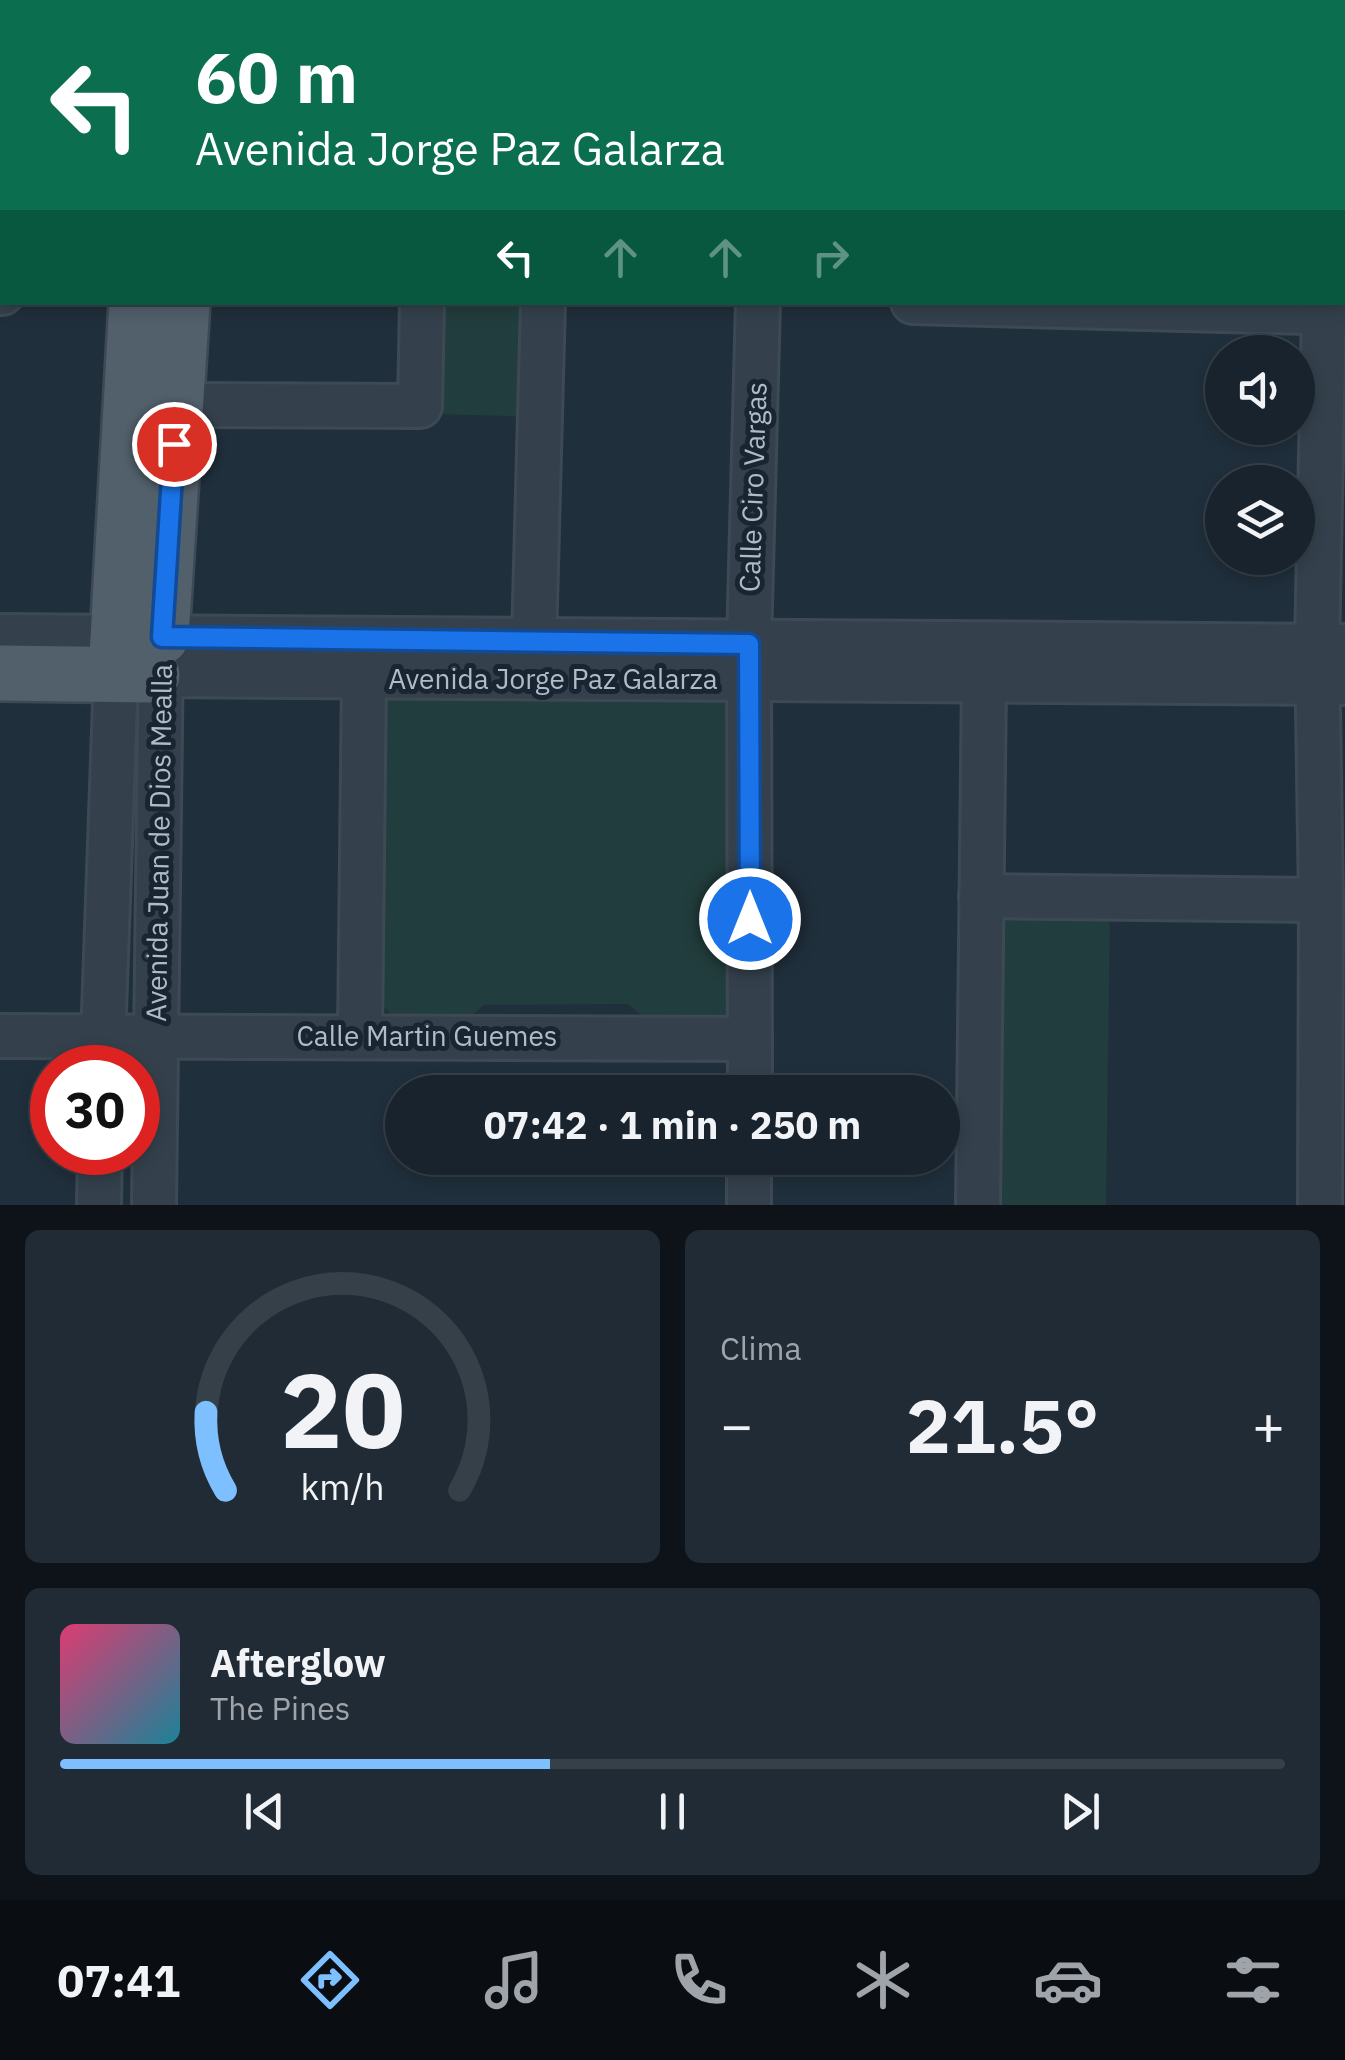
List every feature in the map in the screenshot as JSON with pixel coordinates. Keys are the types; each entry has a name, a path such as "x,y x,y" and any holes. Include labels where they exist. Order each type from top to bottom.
{"main road":[{"name":"Avenida Juan de Dios Mealla","path":"137,305 139,655"},
{"name":"Avenida Juan de Dios Mealla","path":"139,655 177,405 182,305"},
{"name":"Avenida Jorge Paz Galarza","path":"0,673 139,655"}],"street":[{"path":"177,405 420,406 422,305"},
{"path":"534,641 543,305"},
{"name":"Calle Ciro Vargas","path":"750,1075 749,662 758,305"},
{"path":"1039,305 1334,312 1331,665 1321,900 1320,1205"},
{"name":"Avenida Jorge Paz Galarza","path":"0,636 364,678 749,662 1331,665"},
{"name":"Avenida Jorge Paz Galarza","path":"139,655 534,641 984,680 1331,665"},
{"name":"Avenida Juan de Dios Mealla","path":"139,655 156,1034 154,1205"},
{"name":"Avenida Juan de Dios Mealla","path":"104,1045 139,655"},
{"path":"360,1036 364,678"},
{"path":"978,1205 984,680"},
{"path":"981,896 1321,900"},
{"name":"Calle Martin Guemes","path":"124,1045 156,1034 750,1039"},
{"name":"Calle Martin Guemes","path":"0,1036 58,1045"},
{"path":"99,1205 100,1175"},
{"path":"749,1175 749,1205"}],"green space":[{"path":"432,305 550,305 546,417 429,414"},
{"path":"730,681 731,1018 645,1018 628,1004 484,1005 468,1019 396,1020 382,1005 381,709 387,694"},
{"path":"996,911 1110,911 1106,1205 993,1205"}],"route":[{"path":"174,444 162,637 749,644 750,919"}]}
